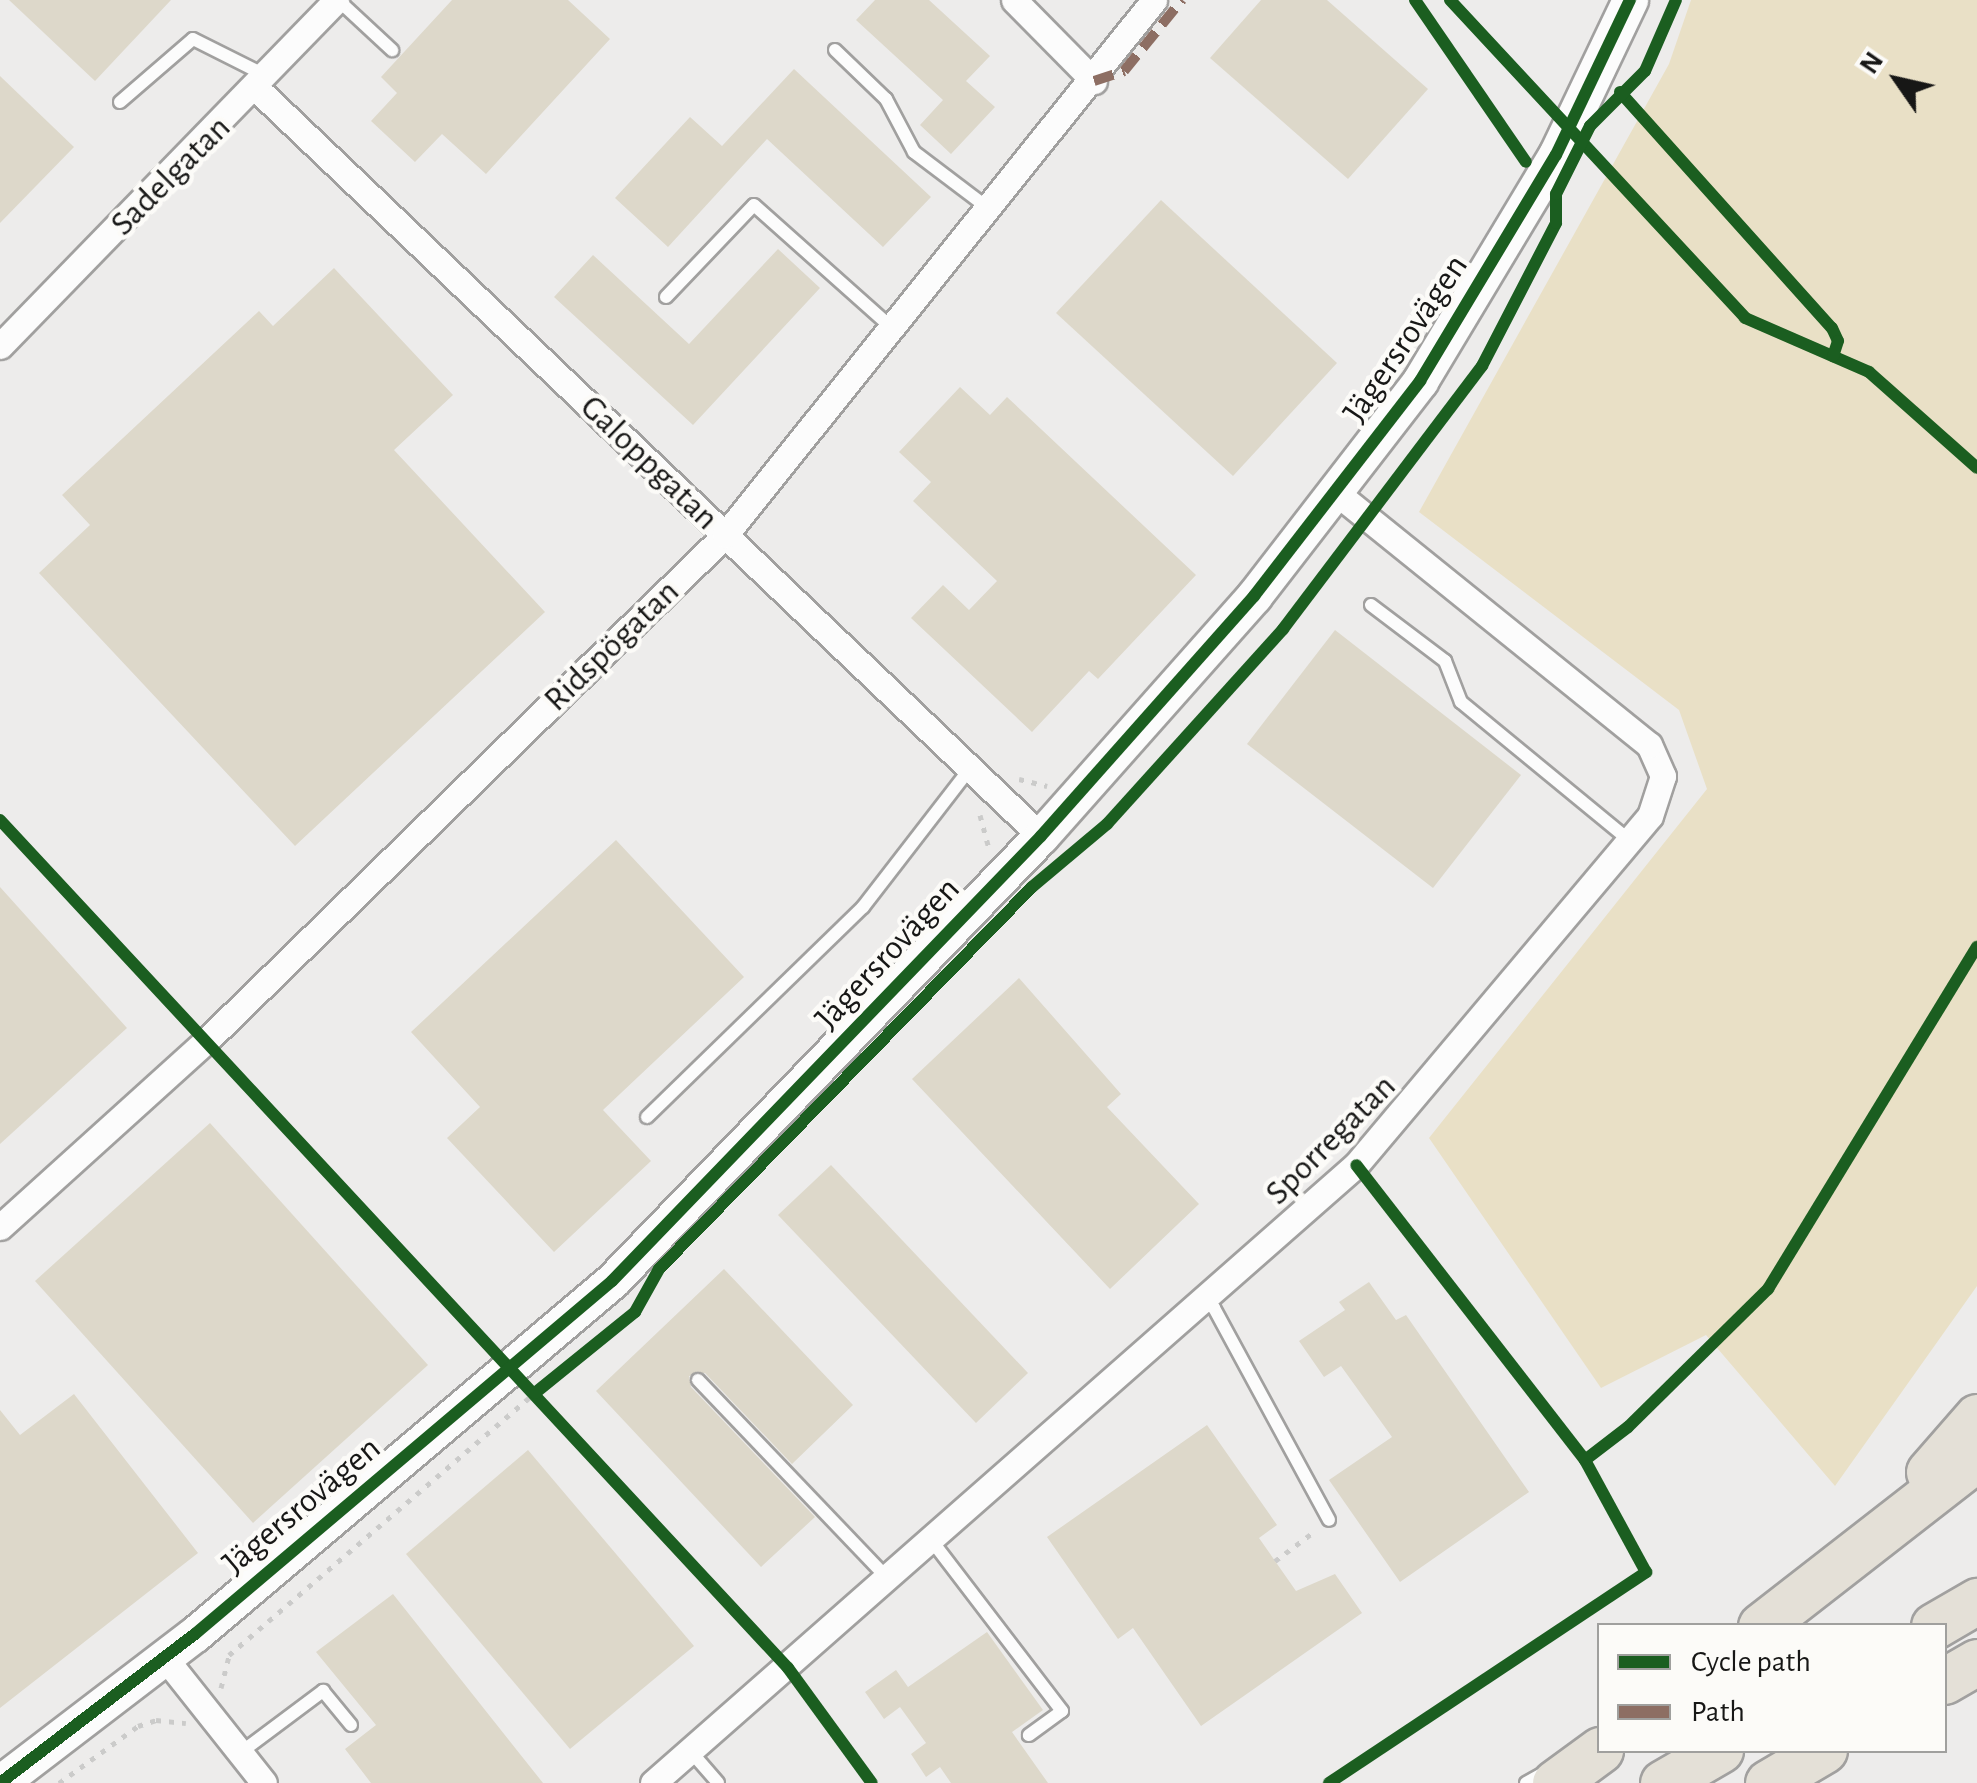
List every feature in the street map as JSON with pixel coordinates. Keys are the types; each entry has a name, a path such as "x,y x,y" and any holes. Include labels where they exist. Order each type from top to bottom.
{"highway":[{"path":"1832,1568 1977,1417"},
{"path":"1765,1623 1977,1458"},
{"path":"1939,1623 1977,1600"},
{"path":"1947,1679 1977,1662"},
{"path":"1556,1783 1597,1752"},
{"path":"1663,1783 1715,1753"},
{"path":"1768,1783 1819,1753"}],"street":[{"name":"Sadelgatan","path":"0,346 262,83 337,0"},
{"path":"1014,0 1094,81"},
{"name":"Ridspögatan","path":"0,1227 206,1041 725,536 1094,81 1154,0"},
{"name":"Jägersrovägen","path":"0,1783 165,1658 612,1281 1041,836 1254,596 1420,381 1483,282 1598,77 1630,0"},
{"name":"Galoppgatan","path":"262,83 968,771 1041,836"},
{"name":"Sporregatan","path":"653,1783 693,1754 1356,1165 1650,816 1663,776 1650,745 1336,492"},
{"path":"165,1658 264,1783"}],"lane":[{"path":"337,0 392,50"},
{"path":"120,102 193,39 262,83"},
{"path":"834,50 886,100 914,152 990,209"},
{"path":"666,297 754,206 893,329"},
{"path":"1371,605 1445,661 1461,702 1630,841"},
{"path":"648,1117 863,907 968,771"},
{"path":"1204,1300 1214,1308 1329,1520"},
{"path":"698,1380 888,1579"},
{"path":"932,1541 1062,1711 1029,1735"},
{"path":"240,1753 323,1691 352,1725"},
{"path":"1526,1783 1597,1742"},
{"path":"693,1754 718,1783"}],"path":[{"path":"59,1783 138,1726 156,1720 185,1725 221,1694 229,1655 547,1384"},
{"path":"1275,1561 1329,1520"}],"shaded area":[{"path":"1691,0 1977,0 1977,1286 1835,1486 1706,1335 1601,1388 1429,1138 1707,789 1679,710 1419,512 1669,64"}],"building":[{"path":"9,0 171,0 95,81"},
{"path":"452,0 568,0 610,39 486,174 442,134 415,162 371,121 397,93 381,77"},
{"path":"875,0 929,0 990,56 966,81 995,107 951,154 920,125 943,100 856,20"},
{"path":"1261,0 1327,0 1428,89 1348,179 1210,58"},
{"path":"794,69 931,197 883,247 767,139 668,247 615,198 690,117 722,146"},
{"path":"0,76 74,147 0,223"},
{"path":"1161,200 1337,363 1233,476 1056,313"},
{"path":"778,249 820,288 693,425 554,297 593,255 689,344"},
{"path":"334,268 453,395 394,450 545,612 295,846 39,573 90,525 62,495 259,311 273,326"},
{"path":"960,387 990,415 1007,397 1196,575 1098,679 1089,671 1032,732 911,618 943,585 969,610 997,581 913,501 931,482 899,452"},
{"path":"1335,630 1521,775 1433,888 1247,744"},
{"path":"616,840 744,977 603,1110 651,1161 554,1252 447,1138 480,1107 411,1032"},
{"path":"0,887 127,1028 0,1144"},
{"path":"1019,978 1121,1094 1107,1107 1199,1204 1110,1289 912,1079"},
{"path":"210,1123 428,1365 253,1523 35,1281"},
{"path":"831,1165 1028,1373 976,1423 778,1215"},
{"path":"724,1269 853,1405 792,1464 705,1373 689,1376 691,1387 815,1517 761,1567 596,1391"},
{"path":"1369,1282 1396,1320 1406,1315 1529,1492 1400,1582 1329,1480 1392,1437 1341,1366 1324,1377 1299,1341 1345,1310 1339,1302"},
{"path":"74,1394 198,1553 0,1708 0,1410 20,1435"},
{"path":"1207,1425 1277,1525 1259,1538 1296,1591 1335,1574 1362,1613 1201,1726 1133,1628 1118,1639 1047,1537"},
{"path":"528,1450 694,1646 570,1749 406,1554"},
{"path":"393,1594 543,1783 371,1783 345,1749 376,1725 316,1652"},
{"path":"987,1632 1043,1710 1012,1732 1048,1783 951,1783 940,1767 926,1777 911,1754 926,1743 900,1707 884,1719 865,1692 896,1670 908,1687"}],"marked path":[{"path":"1094,81 1124,71 1182,0"}],"cycle path":[{"path":"1415,0 1526,162"},
{"path":"1450,0 1745,318 1869,372 1977,468"},
{"path":"0,1783 195,1634 612,1281 1041,836 1254,596 1420,381 1556,155 1630,0"},
{"path":"535,1393 635,1312 659,1269 1032,887 1107,824 1283,629 1482,366 1556,223 1556,194 1590,126 1645,71 1676,0"},
{"path":"1620,92 1832,328 1838,341 1833,356"},
{"path":"0,820 788,1668 872,1783"},
{"path":"1585,1460 1628,1427 1768,1289 1977,947"},
{"path":"1329,1783 1646,1572 1585,1460 1356,1165"}]}
